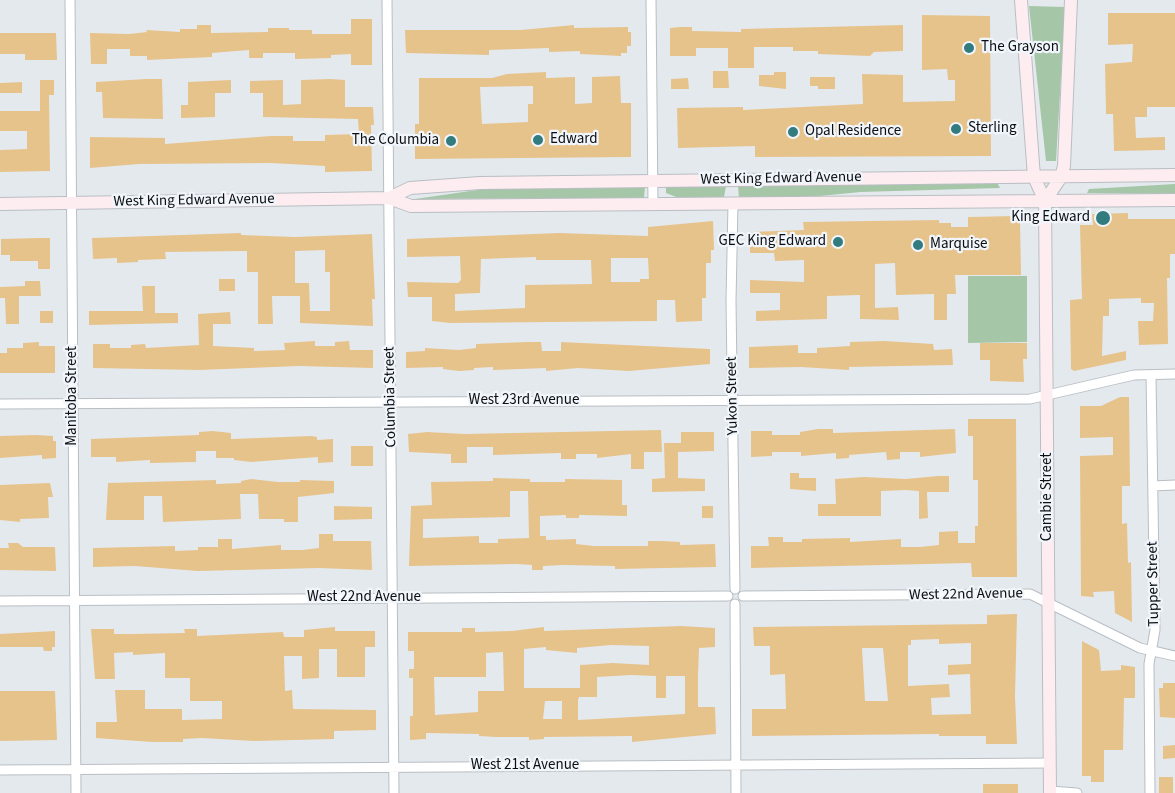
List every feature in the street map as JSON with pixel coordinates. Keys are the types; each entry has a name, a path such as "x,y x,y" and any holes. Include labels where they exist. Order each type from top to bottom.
{"main road":[{"name":"Cambie Street","path":"1022,0 1034,177 1045,201 1050,792"},
{"path":"1045,201 1061,177 1071,0"},
{"name":"West King Edward Avenue","path":"389,198 410,188 480,183 1175,175"},
{"name":"West King Edward Avenue","path":"0,204 389,198 411,206 1175,200"}],"street":[{"name":"Manitoba Street","path":"70,0 76,793"},
{"name":"Columbia Street","path":"387,0 394,793"},
{"path":"651,0 653,204"},
{"name":"Yukon Street","path":"733,203 735,589"},
{"name":"West 23rd Avenue","path":"0,405 1022,399 1134,375 1175,374"},
{"name":"Tupper Street","path":"1150,793 1149,664 1155,630 1151,375"},
{"path":"1153,486 1175,485"},
{"path":"735,589 742,592 743,596 740,603 735,604 729,601 728,596 731,590 735,589"},
{"name":"West 22nd Avenue","path":"743,596 1030,594 1140,648 1175,656"},
{"name":"West 22nd Avenue","path":"0,600 728,596"},
{"path":"735,604 736,793"},
{"name":"West 21st Avenue","path":"0,770 1050,763"},
{"path":"1050,792 1077,793"}],"green space":[{"path":"1029,6 1065,7 1056,161 1046,161"},
{"path":"928,182 998,184 1000,188 739,198 738,186"},
{"path":"1175,184 1175,194 1087,193 1089,189"},
{"path":"726,186 724,197 679,198 666,193 666,187"},
{"path":"645,187 644,198 415,199 484,189"},
{"path":"968,276 1027,276 1027,342 968,343"}],"building":[{"path":"1108,13 1175,13 1175,107 1147,107 1147,117 1135,117 1136,138 1165,137 1165,150 1114,151 1113,114 1106,114 1105,64 1132,62 1133,44 1108,45"},
{"path":"922,15 990,16 991,156 755,157 755,146 678,148 677,108 743,107 743,110 863,104 862,74 903,75 903,102 955,101 955,80 948,80 947,69 922,70"},
{"path":"351,19 372,19 372,65 351,65 351,54 331,55 331,58 295,59 295,53 263,53 263,58 249,58 249,50 212,53 212,57 147,60 147,56 130,56 130,49 107,49 107,64 91,64 90,33 129,34 147,32 146,30 180,32 180,29 197,29 197,25 211,25 211,33 268,32 268,28 289,28 289,30 312,30 312,34 351,34"},
{"path":"574,25 574,28 628,27 628,32 631,32 631,46 627,46 627,53 621,53 621,56 580,54 580,51 549,52 549,48 489,50 489,55 406,53 405,30 521,30"},
{"path":"903,25 903,51 874,52 870,56 818,54 818,51 793,51 793,47 754,47 754,68 728,68 728,48 696,48 696,56 670,56 670,28 692,27 692,31 741,32 741,29"},
{"path":"0,33 56,33 57,60 25,60 25,54 0,54"},
{"path":"713,71 728,71 729,88 713,88"},
{"path":"546,72 546,78 575,77 575,104 592,103 592,77 620,76 621,103 631,103 631,157 415,159 415,124 419,124 419,78 492,78 507,74","holes":["533,86 533,104 528,104 528,122 482,124 480,87"]},
{"path":"774,72 786,72 786,89 759,86 759,75 774,75"},
{"path":"810,77 835,77 835,89 818,89 818,86 810,86"},
{"path":"688,78 689,89 671,89 671,79"},
{"path":"162,79 163,119 103,118 102,92 96,92 96,82"},
{"path":"330,79 345,80 345,107 373,107 372,171 325,172 325,166 271,163 139,164 90,168 90,137 165,138 165,144 271,136 293,136 293,141 325,141 325,135 359,134 358,119 263,117 263,93 250,93 250,81 283,80 283,105 301,104 301,80"},
{"path":"40,80 54,80 54,95 49,95 50,171 0,172 0,150 27,149 27,131 0,131 0,111 40,111"},
{"path":"231,80 231,93 215,93 215,117 181,118 181,105 188,105 188,82"},
{"path":"22,82 22,93 0,93 0,83"},
{"path":"1128,213 1128,219 1175,219 1175,254 1170,254 1170,278 1167,278 1168,344 1139,345 1138,321 1153,321 1154,303 1141,303 1141,298 1109,299 1109,316 1103,316 1102,356 1126,351 1126,360 1074,371 1071,369 1070,300 1082,299 1080,225 1093,225 1092,214"},
{"path":"1017,216 1017,220 1020,220 1021,275 955,275 956,294 947,294 947,320 934,320 934,294 896,295 895,263 875,264 875,308 898,307 899,320 860,319 860,295 827,296 827,319 756,321 756,311 780,310 780,293 750,293 750,280 804,282 804,260 775,261 774,253 750,253 750,232 804,230 803,222 939,220 939,223 951,223 951,227 968,227 968,217"},
{"path":"713,221 714,250 711,250 711,263 706,263 706,298 702,298 702,321 676,322 675,300 657,300 657,321 450,323 432,321 432,297 408,297 407,282 458,283 461,280 460,256 407,257 407,239 559,233 648,236 648,227","holes":["536,257 536,260 591,260 592,284 525,285 525,308 455,311 455,294 480,293 481,259","611,258 648,258 649,279 640,279 640,282 611,282"]},
{"path":"241,233 241,235 295,237 372,234 375,299 372,299 373,326 300,323 300,296 272,296 273,324 258,324 258,272 247,272 247,251 165,252 166,259 117,263 117,258 93,259 92,238","holes":["325,250 325,272 330,272 330,311 310,311 309,283 295,283 295,251"]},
{"path":"50,238 50,269 38,269 38,261 10,261 10,255 1,255 1,239"},
{"path":"219,279 235,279 235,291 219,291"},
{"path":"25,281 40,281 41,296 19,296 19,324 6,324 5,298 0,298 0,287 25,286"},
{"path":"142,286 155,286 155,313 178,313 178,323 89,325 89,311 143,311"},
{"path":"40,311 53,311 53,323 40,323"},
{"path":"230,312 231,324 213,324 213,346 254,348 254,351 285,350 284,343 315,341 315,346 335,346 335,342 349,341 350,350 373,350 373,368 299,366 199,370 93,368 93,344 110,344 110,348 131,348 131,345 145,344 146,348 199,345 198,314"},
{"path":"884,341 933,344 934,350 952,349 953,365 849,367 849,370 801,367 749,368 749,347 798,345 798,353 817,353 817,348 850,346 850,342"},
{"path":"39,342 39,346 55,346 55,373 0,373 0,353 7,353 7,348 23,348 23,343"},
{"path":"541,342 542,351 561,351 561,342 710,349 710,364 629,371 578,368 546,371 546,368 493,370 493,367 459,371 443,369 443,367 406,368 406,352 425,351 425,348 459,350 476,348 476,344"},
{"path":"980,343 1027,343 1027,359 1023,359 1024,382 990,381 990,360 980,360"},
{"path":"1120,397 1129,397 1130,486 1122,486 1122,524 1127,523 1128,563 1131,562 1132,622 1115,613 1114,591 1093,592 1094,597 1081,596 1080,456 1113,455 1113,437 1080,438 1080,406 1101,406"},
{"path":"968,419 1016,419 1017,577 972,577 971,563 751,568 751,546 769,546 768,537 783,537 783,542 802,542 802,539 850,538 850,542 901,539 901,547 920,547 939,545 939,532 958,531 958,543 975,543 975,526 978,526 978,480 973,480 973,436 968,436"},
{"path":"833,429 833,433 955,429 956,453 920,457 920,452 900,452 900,459 887,460 886,452 849,455 849,458 836,459 836,453 801,456 801,452 772,452 772,456 751,457 751,431 772,431 772,435 800,435 800,432"},
{"path":"661,430 662,452 644,452 644,469 631,469 631,454 597,458 597,454 576,454 576,459 561,459 561,453 493,455 493,447 467,447 467,463 451,463 451,454 409,452 408,434 427,432 465,434"},
{"path":"199,432 231,433 231,439 311,436 317,437 317,440 333,439 333,462 318,463 318,457 251,462 234,460 234,458 216,458 216,451 196,451 196,462 150,463 150,460 116,462 116,457 91,457 91,439 199,435"},
{"path":"681,432 714,432 714,451 678,452 678,478 705,479 705,491 652,492 652,479 665,478 664,443 681,443"},
{"path":"0,436 53,436 53,441 56,441 56,458 42,459 42,455 0,458"},
{"path":"351,446 373,446 373,466 351,466"},
{"path":"790,473 799,473 799,478 816,478 816,491 790,489"},
{"path":"949,476 949,492 927,492 928,518 919,519 919,491 906,490 881,491 881,516 818,516 818,504 836,504 835,479 864,477 906,479"},
{"path":"493,478 530,479 530,482 565,482 565,479 622,480 622,505 627,505 627,516 579,515 579,518 566,518 566,515 540,516 540,536 546,536 546,540 576,539 576,544 594,546 648,546 648,541 680,542 680,545 715,544 716,567 615,569 615,566 563,565 543,566 543,570 532,570 532,565 517,564 409,566 411,506 432,505 431,482 493,481","holes":["510,491 528,491 529,538 498,539 498,543 479,543 479,536 423,538 423,519 510,517"]},
{"path":"251,479 278,482 334,481 334,493 298,497 298,522 284,522 284,519 259,519 258,494 240,494 241,519 163,522 162,496 144,496 144,520 106,520 108,483 216,480 216,484 241,483 241,481"},
{"path":"50,483 53,497 48,497 49,518 20,519 20,522 0,520 0,485"},
{"path":"334,506 372,507 372,519 334,520"},
{"path":"702,506 713,506 713,518 702,518"},
{"path":"319,534 333,534 333,541 371,541 372,570 319,568 198,571 135,566 93,567 93,548 175,546 175,551 198,550 198,547 218,547 218,539 232,539 232,549 281,545 281,550 302,550 319,548"},
{"path":"8,543 18,543 23,547 55,547 56,571 0,570 0,548 9,548"},
{"path":"1017,614 1015,696 1017,744 986,744 986,736 939,736 939,734 752,736 752,709 786,709 785,674 770,675 770,646 754,646 753,627 987,624 987,615","holes":["939,639 939,644 971,643 971,664 948,665 948,675 970,674 971,714 932,715 931,698 950,697 949,684 908,686 908,645 911,645 911,640","862,648 883,648 888,701 865,701"]},
{"path":"681,626 715,628 715,647 699,648 698,707 715,707 716,734 632,742 632,736 544,737 544,739 529,740 529,737 426,733 426,739 410,740 410,716 413,716 413,678 409,678 409,669 414,669 414,651 408,651 408,632 462,632 462,628 475,628 475,632 512,631 544,627 544,631","holes":["611,645 649,646 649,665 613,663 580,665 580,688 524,688 524,649 546,647 546,650 577,653 577,648","503,652 504,691 478,691 478,712 435,715 434,677 486,677 486,653","656,676 656,698 666,698 666,676 685,676 685,714 578,720 579,697 597,697 597,677","545,701 562,701 562,719 543,719"]},
{"path":"335,627 335,631 375,631 375,647 365,647 365,677 337,677 337,649 319,649 319,678 302,679 302,656 284,656 285,691 292,690 293,709 376,710 376,730 334,731 334,739 254,741 202,738 183,739 183,742 152,742 96,738 96,722 117,722 115,690 145,690 145,709 182,709 182,720 222,719 222,701 190,701 190,678 165,678 165,653 133,655 133,652 114,653 115,679 95,679 91,629 114,629 114,634 130,634 185,633 184,629 197,629 197,636 283,632 284,637 304,637 304,630"},
{"path":"55,631 55,647 52,647 52,651 44,651 43,647 0,647 0,634"},
{"path":"1082,641 1099,650 1101,671 1121,670 1121,665 1135,667 1135,698 1124,698 1123,750 1104,750 1104,782 1091,782 1091,776 1082,776"},
{"path":"1163,683 1175,683 1175,718 1160,717 1159,688 1163,688"},
{"path":"0,691 55,691 57,740 0,741"},
{"path":"1175,745 1175,758 1163,759 1163,746"},
{"path":"1159,777 1173,777 1173,793 1159,793"},
{"path":"983,784 1018,784 1018,793 983,793"}],"place":[{"name":"The Grayson","path":"969,48"},
{"name":"Sterling","path":"956,129"},
{"name":"Opal Residence","path":"793,132"},
{"name":"Edward","path":"538,140"},
{"name":"The Columbia","path":"451,141"},
{"name":"King Edward","path":"1103,218"},
{"name":"GEC King Edward","path":"838,242"},
{"name":"Marquise","path":"918,245"}]}
